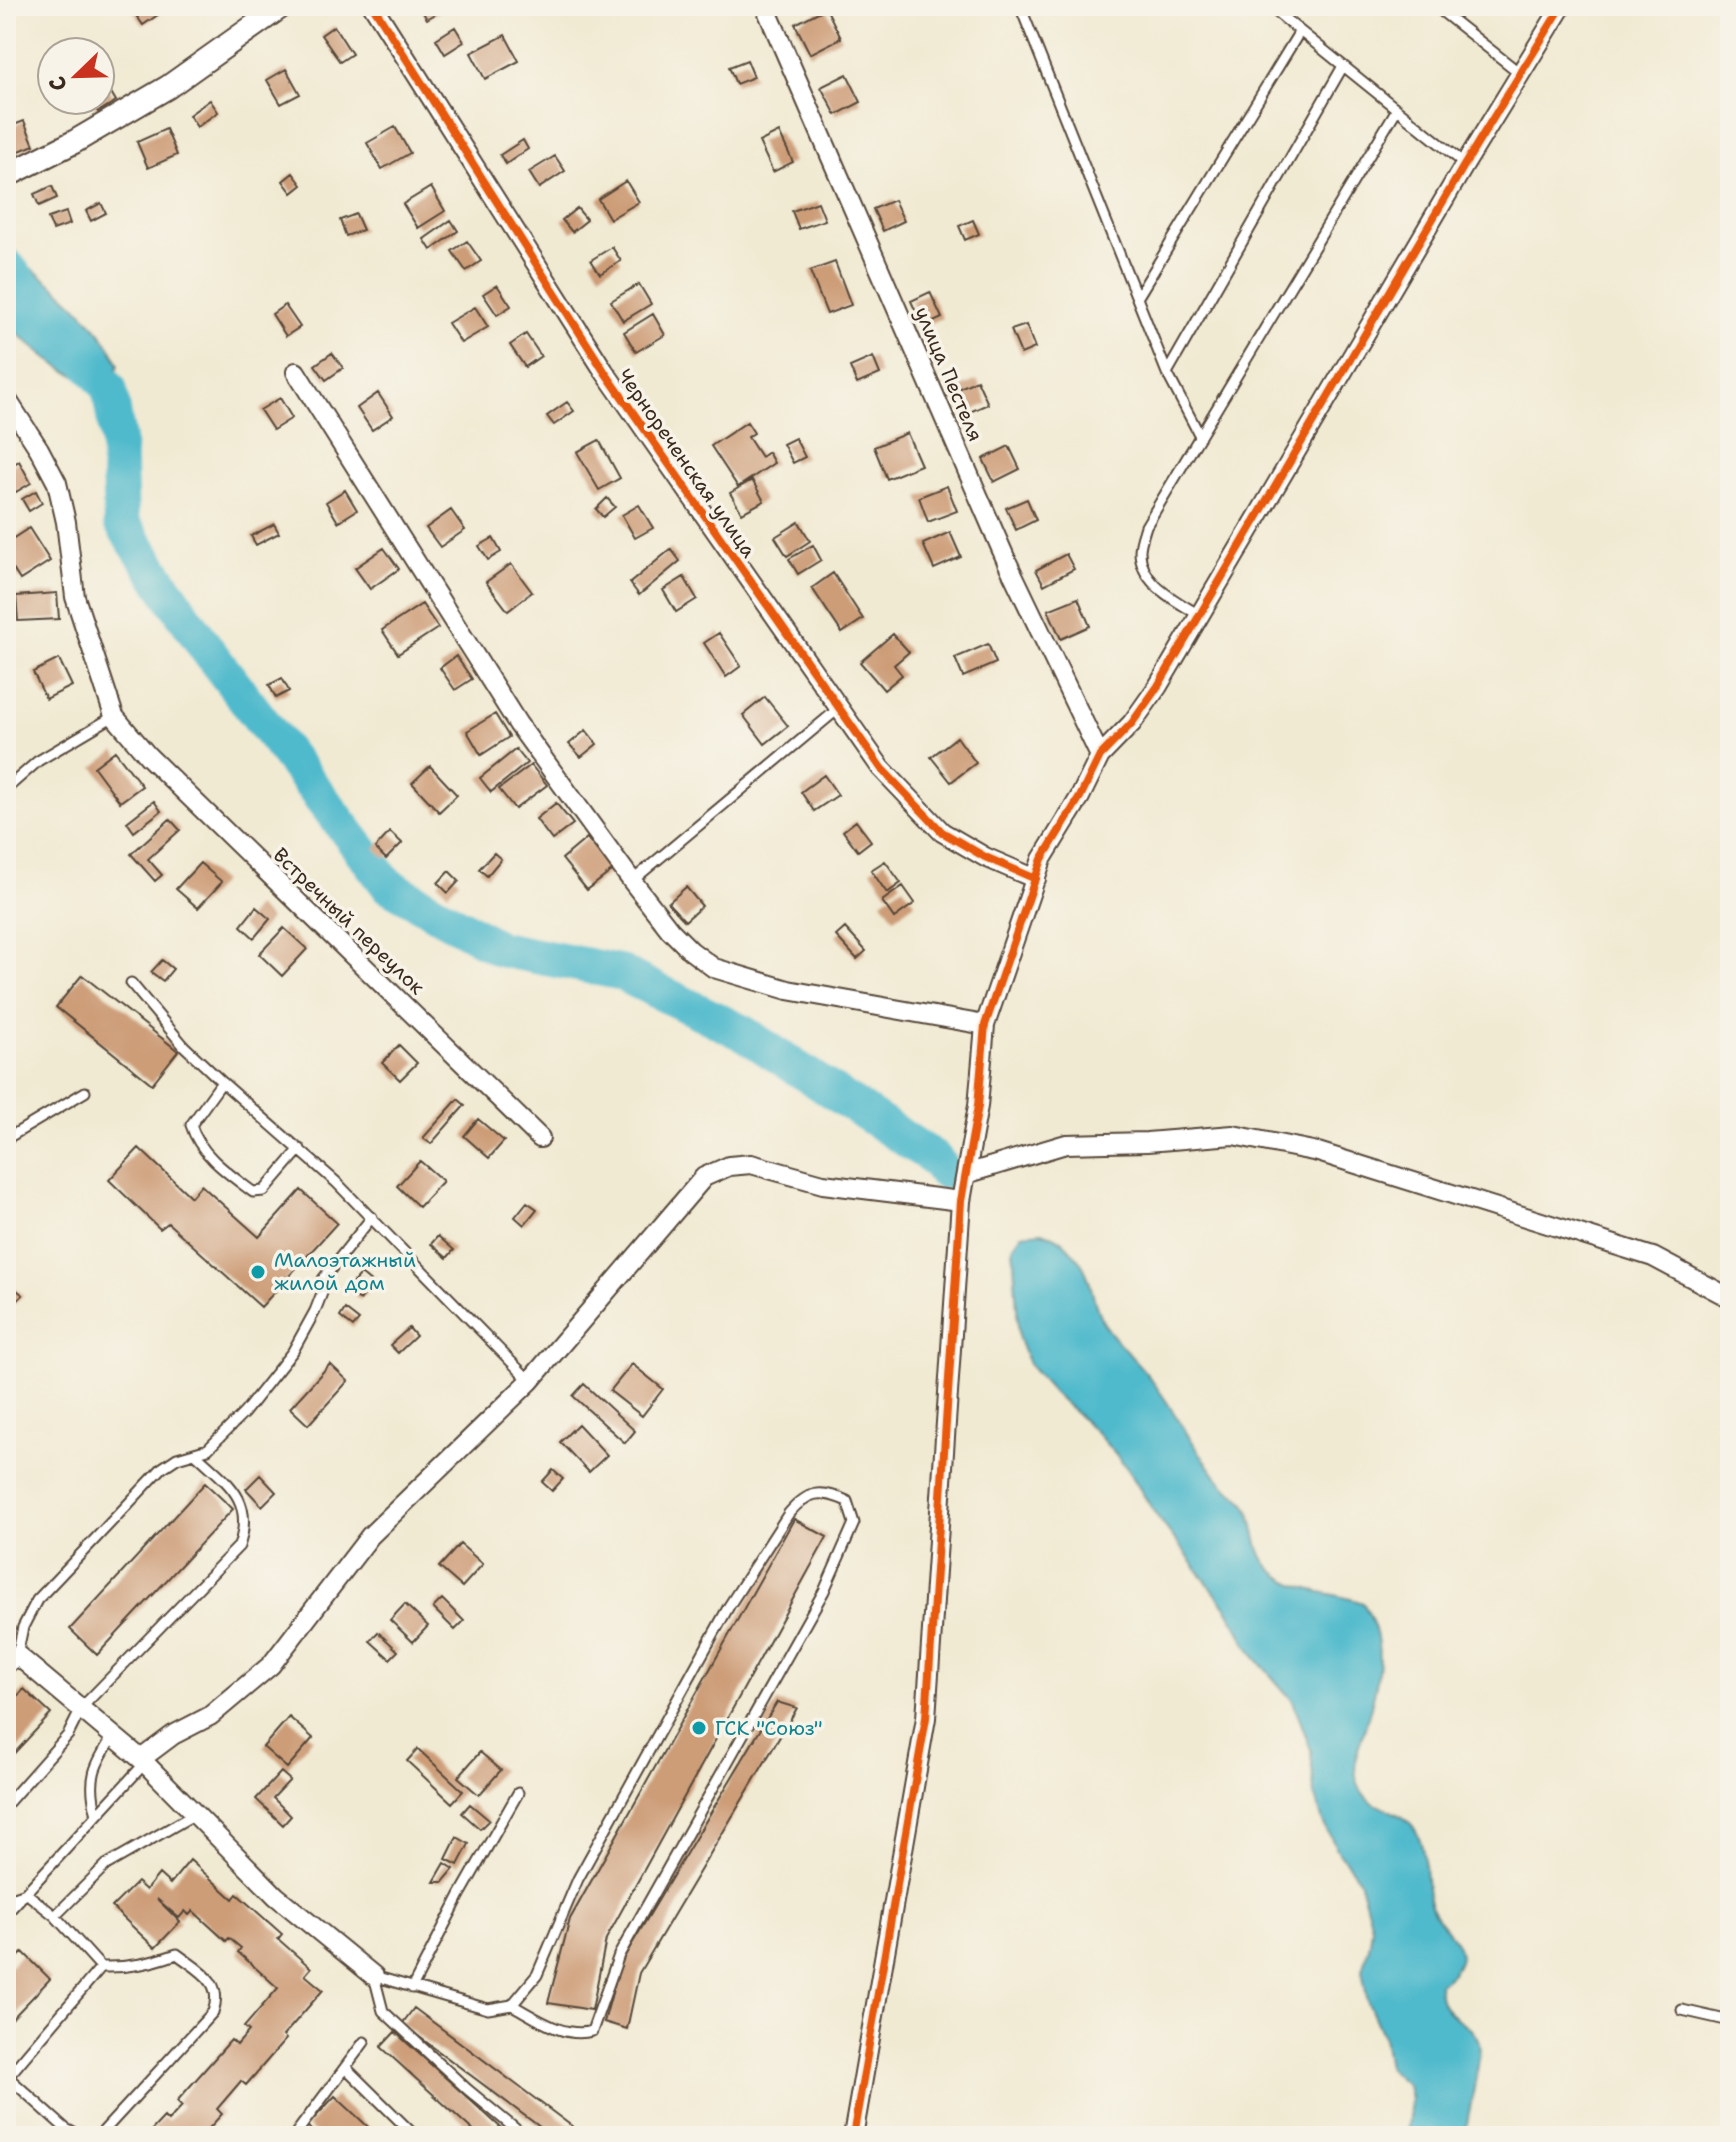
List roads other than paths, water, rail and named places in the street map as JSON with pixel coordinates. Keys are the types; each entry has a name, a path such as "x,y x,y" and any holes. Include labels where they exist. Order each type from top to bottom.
{"street":[{"path":"6,176 74,142 168,87 282,6"},
{"name":"Чернореченская улица","path":"373,6 604,371 881,768 942,832 985,857 1036,879"},
{"name":"улица Пестеля","path":"765,6 1007,562 1100,756"},
{"path":"853,2136 926,1718 961,1201 978,1106 985,1025 1042,859 1080,797 1100,756 1132,723 1158,686 1465,164 1562,6"},
{"path":"296,372 518,724 632,881 670,930 691,951 714,968 788,990 985,1025"},
{"name":"Встречный переулок","path":"6,398 57,483 66,522 75,597 114,716 148,756 540,1138"},
{"path":"966,1174 1066,1144 1233,1135 1318,1152 1653,1257 1730,1298"},
{"path":"143,1761 173,1735 210,1716 271,1665 370,1536 530,1381 704,1177 729,1166 751,1164 823,1184 961,1201"},
{"path":"12,1659 82,1707 114,1735 276,1896 374,1976"}],"lane":[{"path":"1020,6 1167,373 1200,436"},
{"path":"1269,6 1465,164"},
{"path":"1435,6 1521,74"},
{"path":"1137,298 1300,31"},
{"path":"1167,373 1343,66"},
{"path":"1199,615 1153,583 1144,571 1139,550 1146,526 1397,109"},
{"path":"632,881 838,709"},
{"path":"6,789 38,761 114,716"},
{"path":"131,983 184,1046 372,1217 530,1381"},
{"path":"222,1082 191,1125 196,1140 222,1168 253,1192 264,1191 300,1149"},
{"path":"6,1139 85,1092"},
{"path":"12,1659 37,1600 162,1468 177,1458 208,1449 221,1439 293,1351 315,1311 322,1293 323,1279 372,1217"},
{"path":"6,1805 68,1735 82,1707 239,1546 245,1530 241,1499 196,1454"},
{"path":"374,1976 488,2009 512,2005 554,2028 582,2034 592,2031 619,1955 824,1591 854,1523 847,1501 828,1493 814,1495 800,1499 789,1513 729,1606 578,1879 537,1975 512,2005"},
{"path":"97,1815 92,1796 93,1767 114,1735"},
{"path":"6,1914 143,1761"},
{"path":"412,1988 518,1793"},
{"path":"55,1916 106,1865 195,1814"},
{"path":"26,1893 55,1916 101,1967 125,1968 177,1954 205,1975 214,1986 218,1998 213,2012 99,2136"},
{"path":"6,1900 26,1893"},
{"path":"80,2136 66,2129 7,2078 101,1967"},
{"path":"374,1976 383,2011 458,2082 524,2136"},
{"path":"1682,2010 1730,2021"},
{"path":"294,2136 347,2069 364,2042"},
{"path":"347,2069 415,2136"}],"water":[{"path":"6,250 55,287 85,315 110,347 119,365 115,373 97,384 83,379 48,359 6,324"},
{"path":"1042,1232 1063,1242 1079,1260 1087,1274 1103,1322 1150,1378 1212,1471 1247,1507 1268,1565 1277,1574 1300,1586 1363,1603 1371,1618 1378,1647 1378,1675 1357,1753 1356,1778 1369,1800 1402,1816 1415,1829 1423,1851 1432,1909 1458,1947 1460,1954 1456,1968 1439,1983 1444,2006 1469,2027 1479,2043 1479,2060 1465,2136 1407,2136 1411,2099 1407,2085 1388,2068 1383,2037 1368,2003 1362,1970 1372,1926 1359,1879 1338,1851 1323,1822 1314,1793 1311,1750 1293,1701 1253,1655 1228,1610 1154,1512 1127,1468 1029,1365 1019,1339 1013,1247 1022,1234"}],"waterway":[{"path":"6,265 109,388 118,439 121,522 208,651 388,885 500,949 619,972 745,1034 934,1158 944,1171"}],"place":[{"name":"Малоэтажный жилой дом","path":"258,1272"},
{"name":"ГСК \"Союз\"","path":"699,1728"}]}
